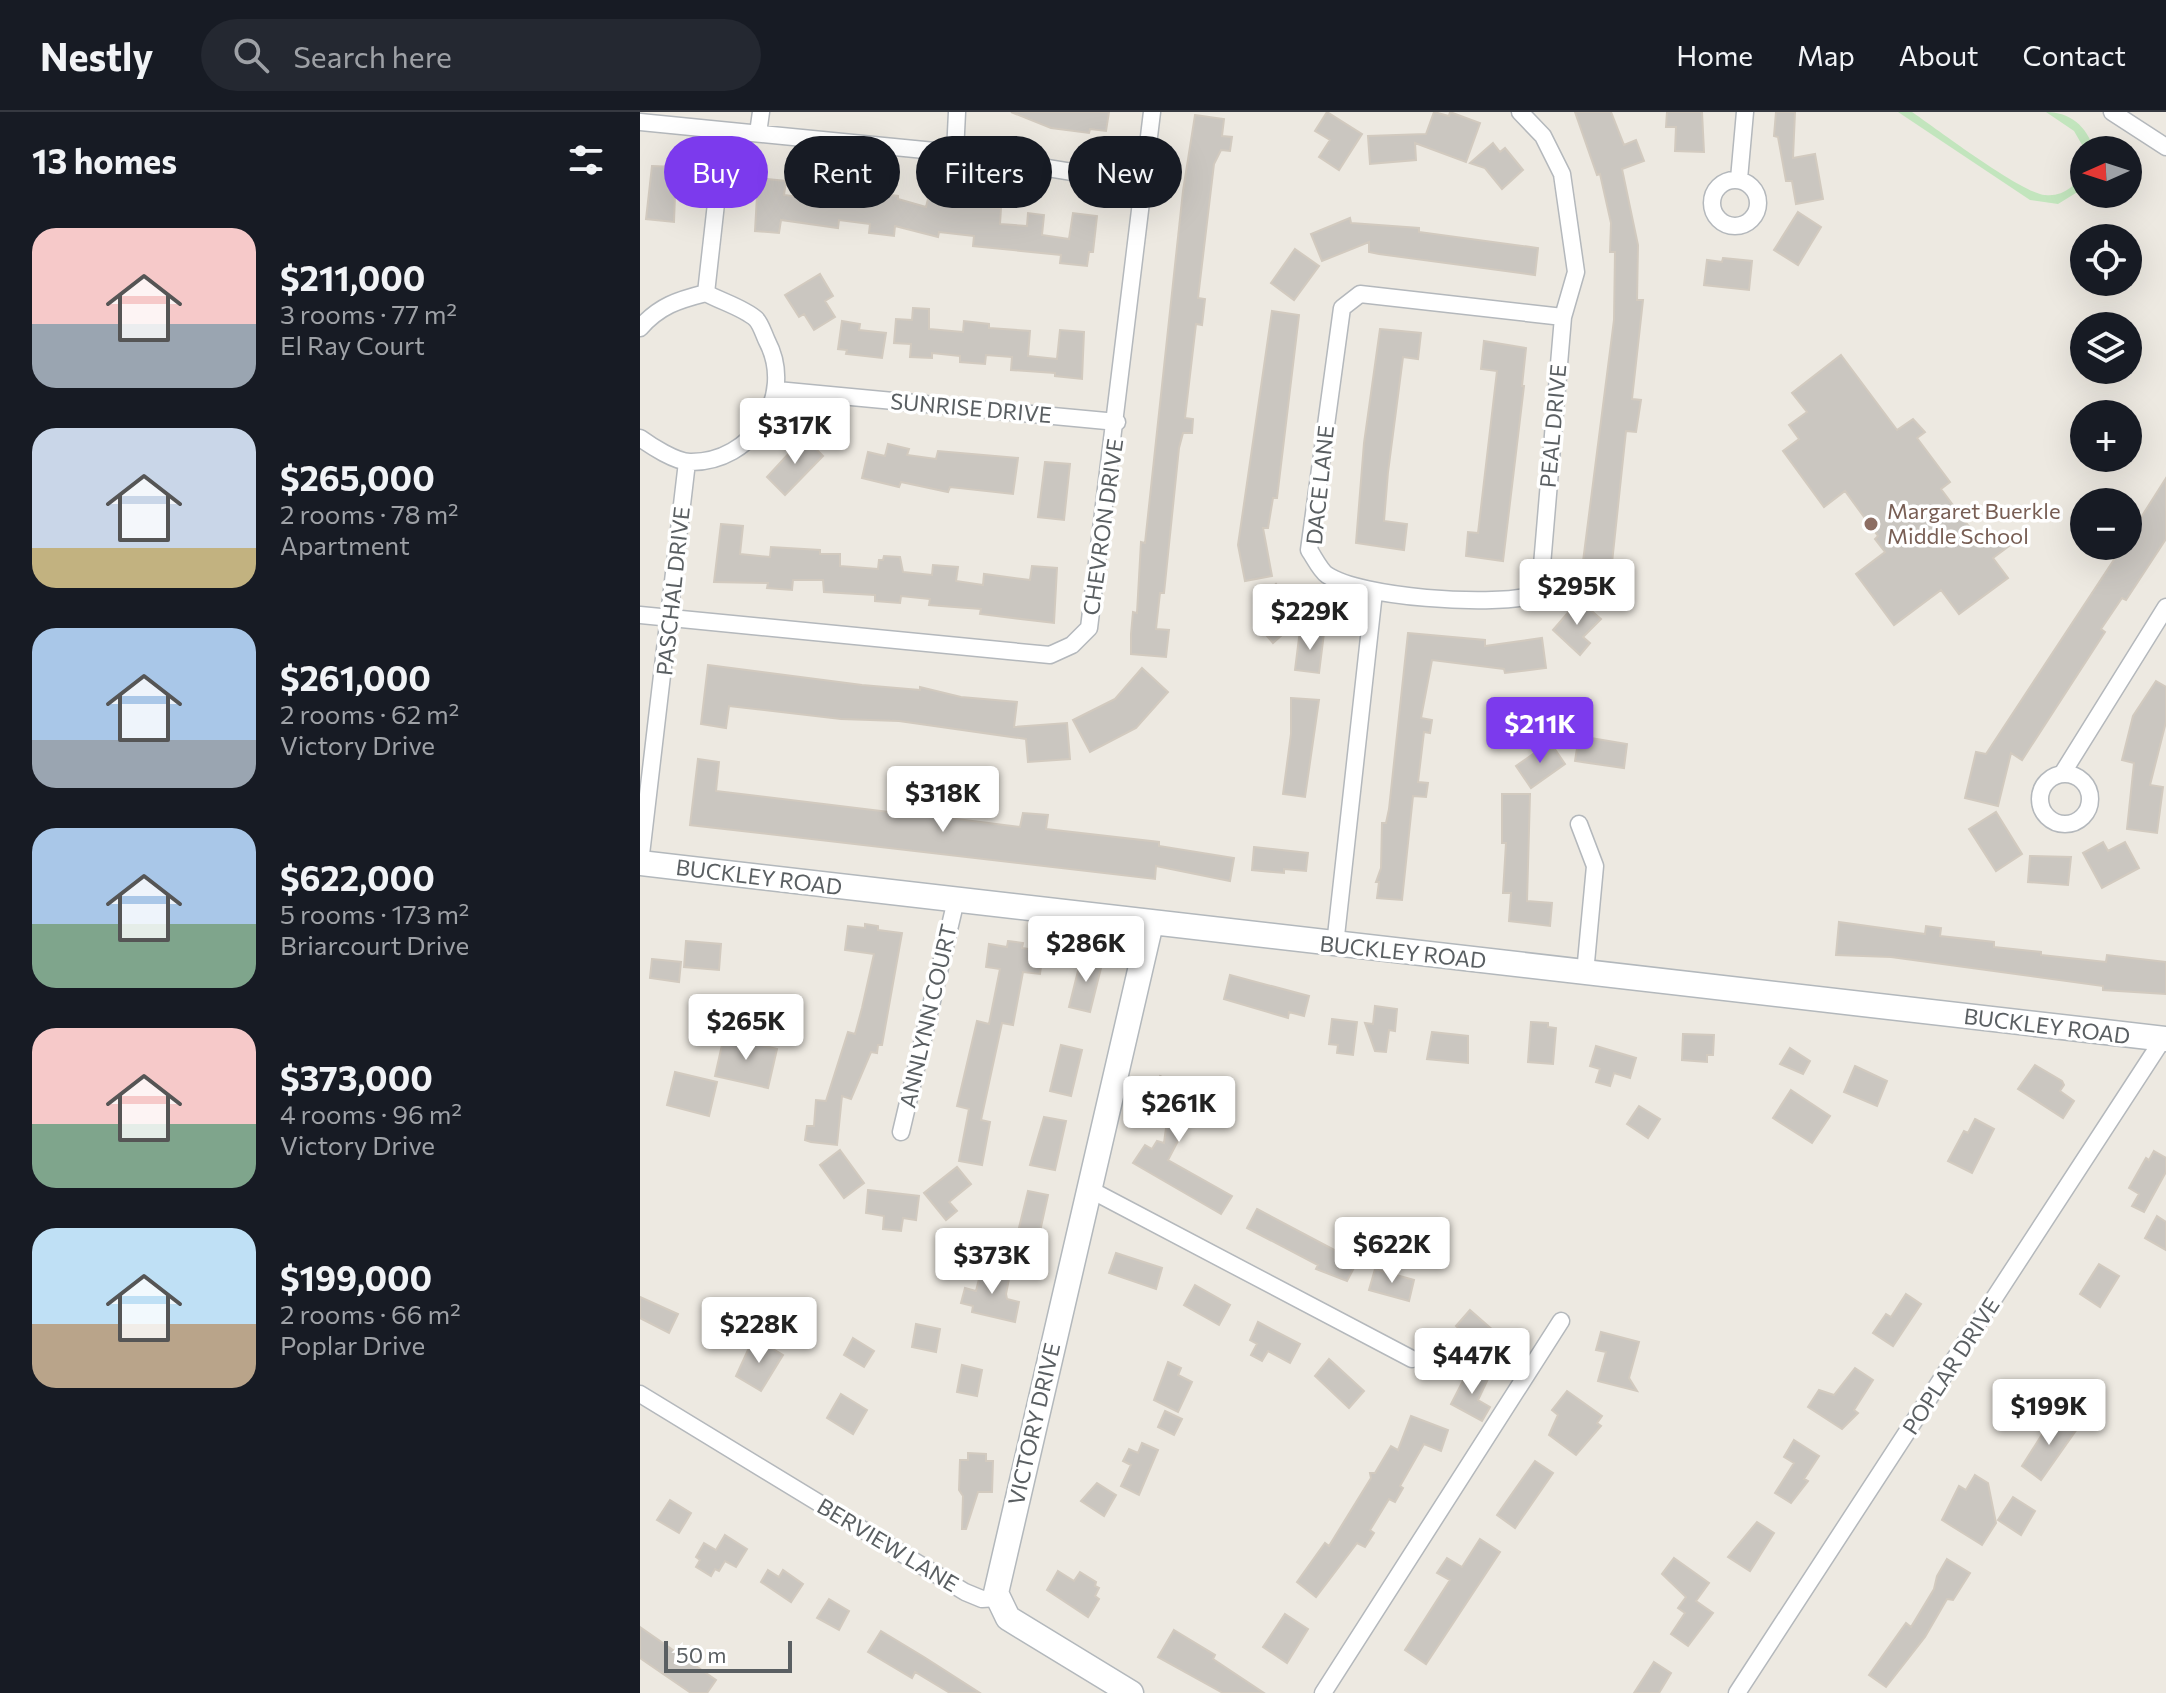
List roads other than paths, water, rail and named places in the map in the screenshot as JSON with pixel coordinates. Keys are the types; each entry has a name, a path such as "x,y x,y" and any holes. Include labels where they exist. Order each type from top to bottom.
{"street":[{"path":"758,133 761,112"},
{"path":"956,136 957,112"},
{"name":"CHEVRON DRIVE","path":"1150,136 1152,112"},
{"name":"PEAL DRIVE","path":"1374,592 1507,602 1530,596 1541,577 1563,317 1576,272 1562,174 1543,136 1520,112"},
{"path":"1739,179 1745,112"},
{"path":"2112,112 2166,147"},
{"path":"640,122 916,149"},
{"path":"706,293 724,132"},
{"name":"CHEVRON DRIVE","path":"640,615 1050,655 1072,645 1089,628 1143,208"},
{"path":"640,328 654,312 674,301 706,293 756,319 775,356 777,390 765,421 742,445 715,457 687,462 640,438"},
{"name":"DACE LANE","path":"1374,592 1325,575 1309,550 1342,308 1360,294 1563,317"},
{"name":"SUNRISE DRIVE","path":"777,390 1117,422"},
{"name":"PASCHAL DRIVE","path":"640,863 687,462"},
{"path":"1335,945 1374,592"},
{"path":"2062,774 2166,607"},
{"path":"1579,824 1595,866 1585,973"},
{"name":"BUCKLEY ROAD","path":"640,863 2164,1039"},
{"name":"ANNLYNN COURT","path":"901,1132 956,900"},
{"name":"VICTORY DRIVE","path":"997,1598 997,1581 1151,923"},
{"name":"POPLAR DRIVE","path":"1737,1693 2164,1039"},
{"path":"1089,1189 1412,1359"},
{"path":"1323,1693 1561,1321"},
{"name":"BERVIEW LANE","path":"640,1394 965,1592 982,1599 997,1598"},
{"path":"997,1598 1008,1618 1131,1693"}],"place":[{"name":"Margaret Buerkle Middle School","path":"1871,524"}]}
